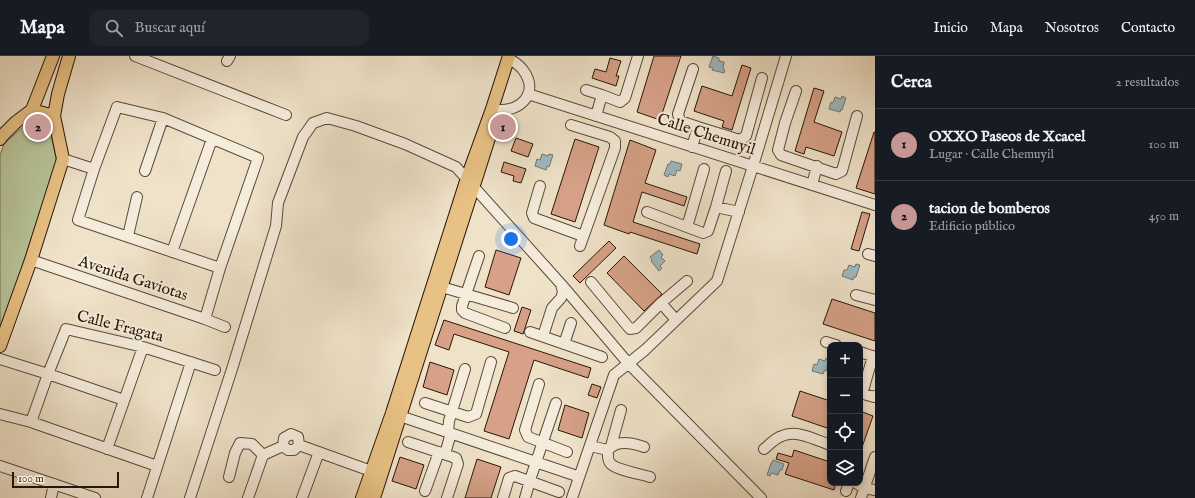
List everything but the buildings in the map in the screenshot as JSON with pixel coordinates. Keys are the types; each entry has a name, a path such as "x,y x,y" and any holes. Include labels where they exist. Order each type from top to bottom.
{"main road":[{"path":"0,138 16,122 32,110 53,56"},
{"path":"0,346 31,260 63,159 54,116 58,94 69,56"},
{"path":"374,498 396,414 470,183 512,58"},
{"path":"32,110 54,116"},
{"path":"362,498 371,471 396,414"}],"street":[{"path":"135,56 286,115"},
{"path":"586,90 620,102 625,98 638,56"},
{"path":"572,498 614,375 628,362 645,350 717,281 786,56"},
{"path":"495,110 510,110 517,107 523,102 528,94 528,83 526,76 523,70 512,58"},
{"path":"693,69 678,114 680,121 740,140 746,136 762,78"},
{"path":"796,91 778,150 781,155 817,166 836,174 842,171 857,116"},
{"name":"Calle Chemuyil","path":"528,94 875,205"},
{"path":"598,133 602,95"},
{"path":"206,319 220,268 258,158 163,118 117,106 94,169 78,220 220,268"},
{"path":"145,171 163,118"},
{"path":"190,498 276,226 278,203 303,137 313,123 326,118 356,126 405,144 456,167 561,284 628,362 761,498"},
{"path":"540,186 532,213 534,218 581,241 616,148 615,141 610,137 571,125"},
{"path":"692,146 698,127"},
{"path":"172,252 212,138"},
{"path":"63,159 94,169"},
{"path":"812,185 817,166"},
{"path":"687,227 704,169"},
{"path":"647,212 687,227 706,232 708,231 726,172"},
{"path":"128,236 137,197"},
{"path":"716,207 739,212"},
{"path":"479,256 462,306 462,310 465,313 506,328"},
{"name":"Avenida Gaviotas","path":"31,260 206,319 225,327"},
{"path":"591,282 630,329 636,328 661,303 687,281"},
{"path":"543,336 552,308 561,298 563,292 561,284"},
{"path":"438,286 513,308"},
{"path":"856,295 875,300"},
{"path":"661,303 676,320"},
{"path":"564,344 571,323"},
{"name":"Calle Fragata","path":"31,422 66,329 143,347 215,370"},
{"path":"530,332 602,357"},
{"path":"107,449 143,347"},
{"path":"863,353 874,356 863,387"},
{"path":"0,359 124,400"},
{"path":"147,498 191,362"},
{"path":"425,403 468,417 476,414 491,362"},
{"path":"425,491 450,433 449,422 465,369"},
{"path":"539,384 525,430 528,437 568,452"},
{"path":"863,394 875,396"},
{"path":"525,498 556,403"},
{"path":"621,410 610,448 608,458 610,464 650,477"},
{"path":"0,414 31,422 157,466"},
{"path":"396,414 574,475"},
{"path":"283,446 284,438 291,434 298,438 299,446"},
{"path":"764,449 781,436 789,434 798,434 827,444"},
{"path":"408,442 456,458 458,464 447,498"},
{"path":"229,477 235,453 240,443 252,444 263,455"},
{"path":"590,446 610,448 624,443 636,444 644,447"},
{"path":"283,446 288,450 294,450 299,446"},
{"path":"248,498 263,455 283,446"},
{"path":"299,446 371,471"},
{"path":"302,498 319,452"},
{"path":"863,480 875,457"},
{"path":"0,466 95,498"},
{"path":"503,498 509,478 512,476 559,492"},
{"path":"51,498 54,484"},
{"path":"861,498 860,486 875,490"}],"green space":[{"path":"39,117 49,126 57,162 0,332 0,155 4,144 32,119"}],"water":[{"path":"713,56 719,58 719,61 724,62 724,73 712,70 713,68 709,67"},
{"path":"842,96 846,98 840,112 829,109 831,102 833,103 835,97 841,99"},
{"path":"542,154 548,156 549,154 553,155 549,167 547,166 546,170 535,166 537,159 540,160"},
{"path":"671,161 682,164 680,171 677,170 675,176 669,174 668,177 664,175 668,164 670,164"},
{"path":"659,250 663,255 661,257 665,261 660,266 662,268 659,271 651,261 652,260 650,257"},
{"path":"856,264 860,265 856,277 854,277 853,280 842,276 844,270 847,270 849,265 855,267"},
{"path":"827,358 826,371 824,371 823,374 812,371 814,364 817,365 819,359 825,361"},
{"path":"773,460 784,464 778,475 771,473 770,476 767,475"}],"place":[{"name":"tacion de bomberos","path":"38,127"},
{"name":"OXXO Paseos de Xcacel","path":"503,127"}]}
